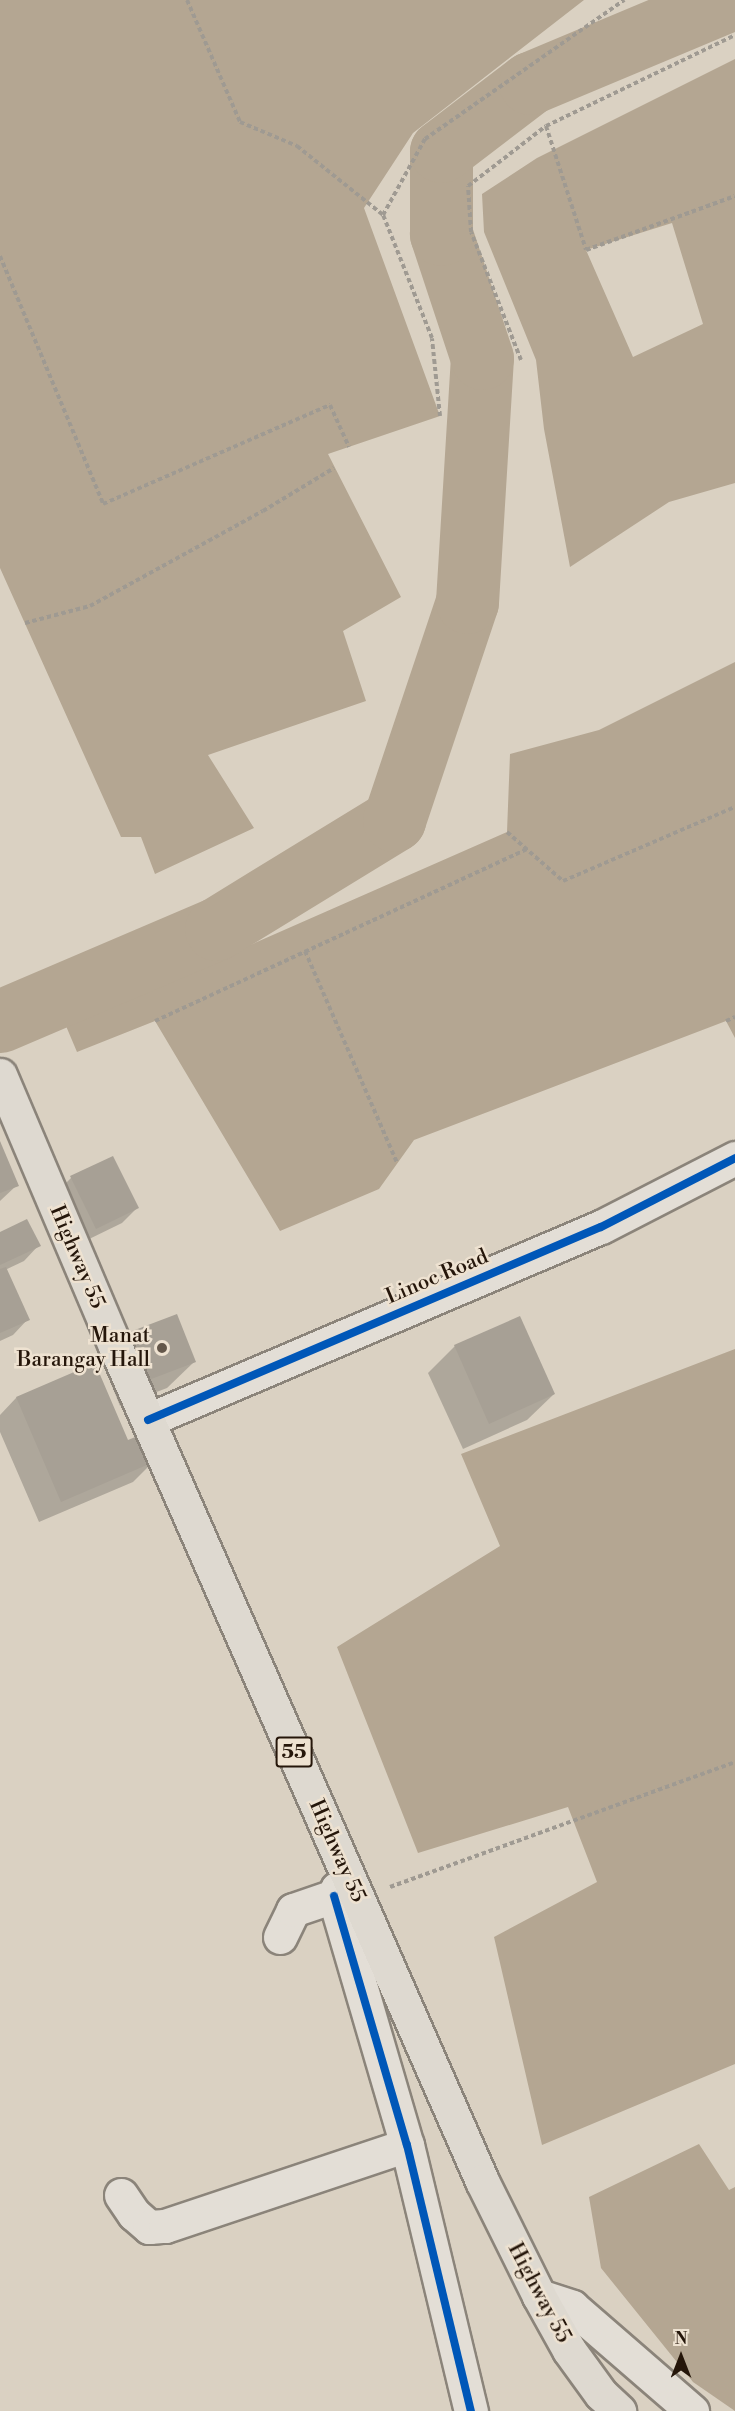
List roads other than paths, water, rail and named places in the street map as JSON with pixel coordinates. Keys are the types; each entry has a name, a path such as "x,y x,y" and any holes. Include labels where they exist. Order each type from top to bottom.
{"highway":[{"name":"Highway 55","path":"0,1075 348,1893 482,2181 539,2296 569,2350 601,2394 619,2411"}],"street":[{"name":"Linoc Road","path":"148,1420 601,1227 735,1158"},
{"path":"280,1937 293,1910 348,1893 471,2411"},
{"path":"121,2195 134,2214 148,2227 165,2226 407,2145"},
{"path":"539,2296 572,2307 692,2411"}],"waterway":[{"path":"0,1021 216,929 394,820 467,602 482,358 441,234 441,151 530,83 728,0"}],"place":[{"name":"Manat Barangay Hall","path":"162,1348"}]}
